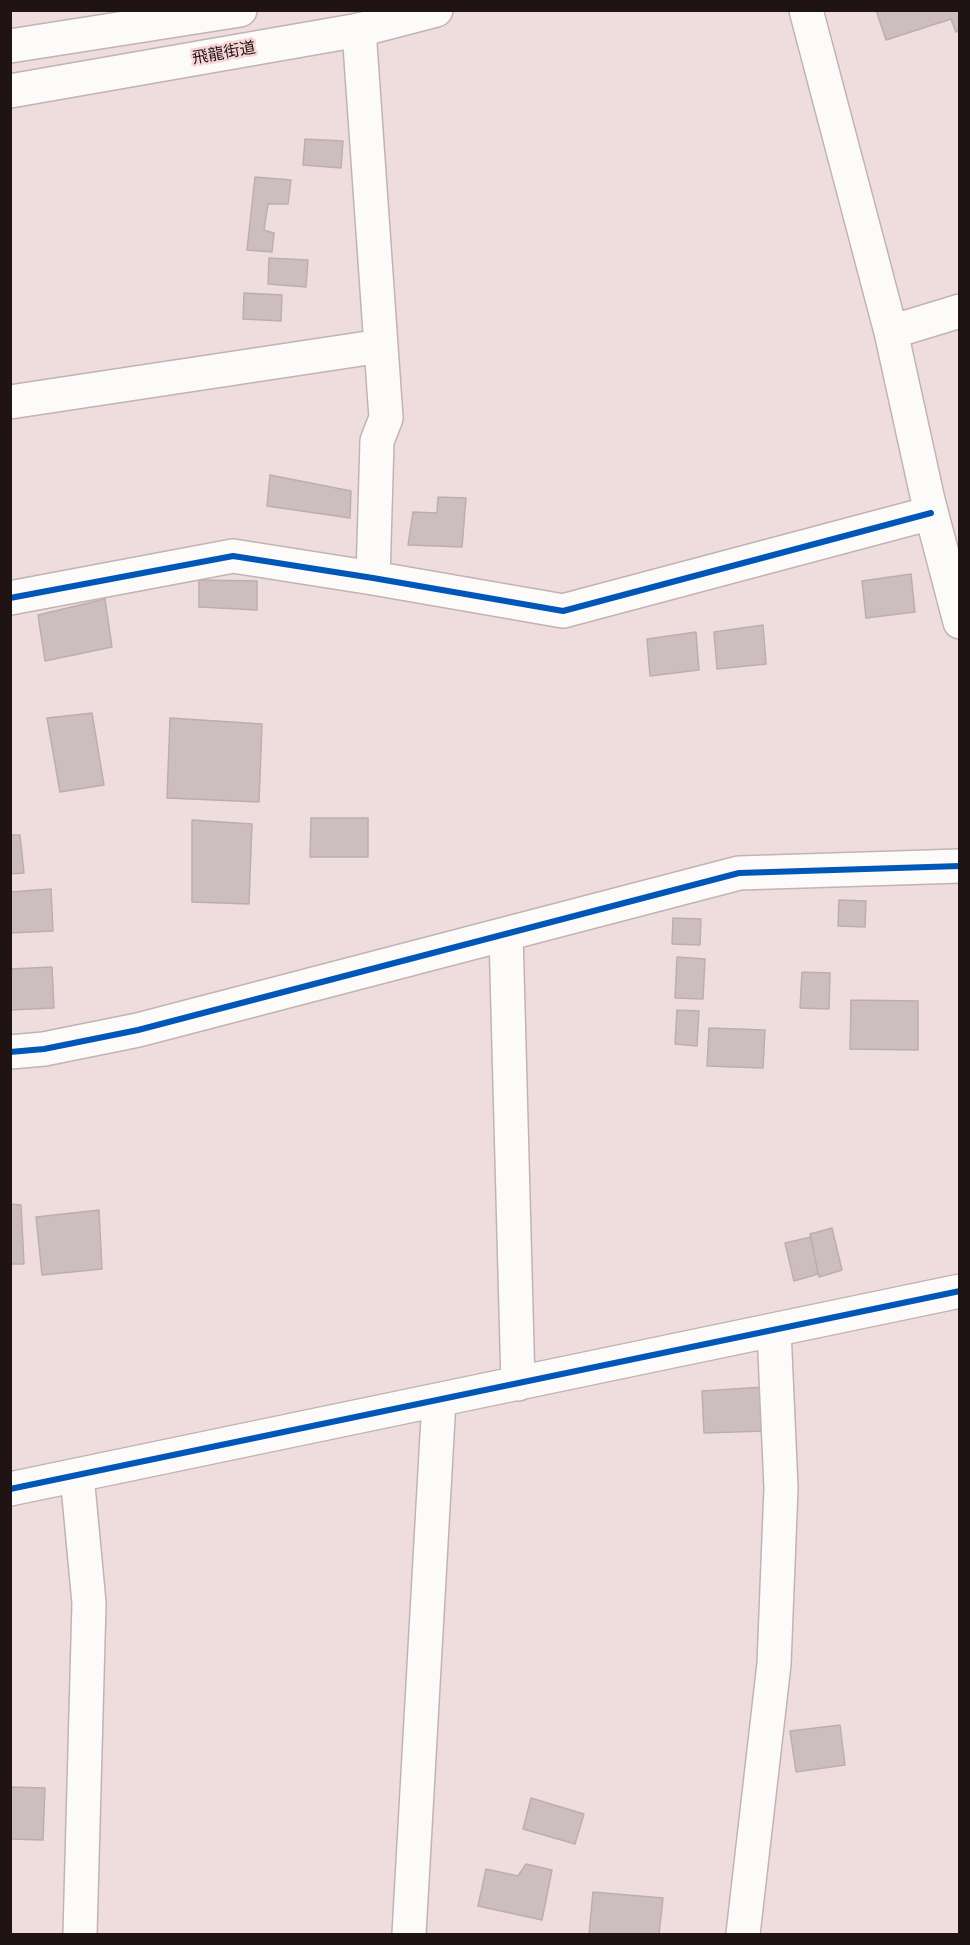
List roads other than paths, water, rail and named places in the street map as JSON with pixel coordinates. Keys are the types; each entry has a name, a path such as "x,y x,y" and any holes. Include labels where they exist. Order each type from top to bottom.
{"main road":[{"path":"10,46 240,10"},
{"name":"飛龍街道","path":"10,91 359,30 436,10"},
{"path":"806,10 891,332 931,513 960,622"},
{"path":"359,30 386,418 377,441 373,578"},
{"path":"891,332 960,311"},
{"path":"10,402 381,346"},
{"path":"10,598 233,556 563,611 931,513"},
{"path":"10,1052 44,1049 138,1030 739,873 960,866"},
{"path":"506,934 518,1384"},
{"path":"10,1490 960,1291"},
{"path":"743,1935 774,1664 781,1488 774,1330"},
{"path":"409,1935 439,1400"},
{"path":"77,1475 89,1603 80,1935"}]}
